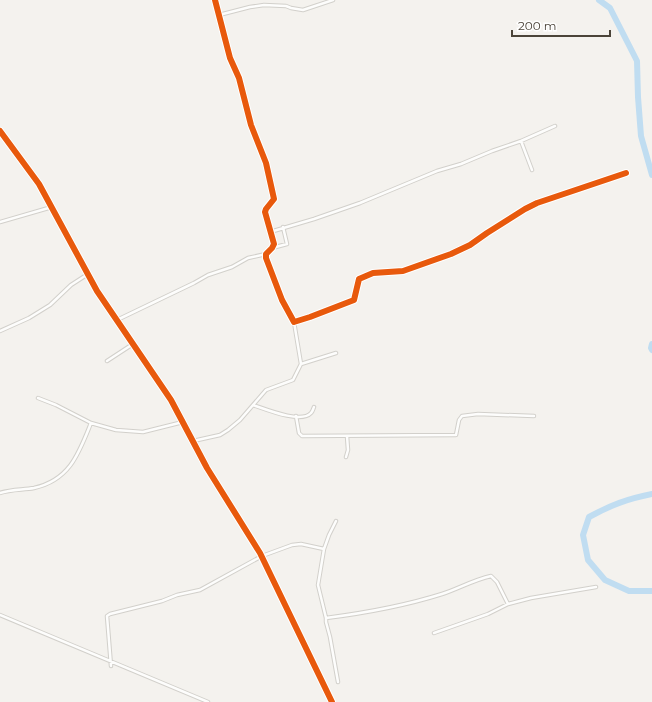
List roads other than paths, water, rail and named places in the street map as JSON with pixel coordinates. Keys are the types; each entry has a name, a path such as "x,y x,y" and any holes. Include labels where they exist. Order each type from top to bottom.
{"street":[{"path":"116,320 208,275 232,267 248,258 266,254 274,244 265,212 274,199 266,163 251,125 239,78 230,58 215,0"},
{"path":"219,15 264,5 286,6 303,10 333,0"},
{"path":"270,232 336,211 398,188 437,171 521,142 555,126"},
{"path":"0,131 40,184 97,291 171,400 207,468 262,556 332,702"},
{"path":"521,142 532,170"},
{"path":"294,322 310,318 354,300 359,280 373,273 403,270 451,254 470,245 531,206 626,173"},
{"path":"0,222 52,208"},
{"path":"272,248 287,244 283,227"},
{"path":"193,441 220,435 228,430 240,420 266,390 293,380 301,364 294,322 282,300 266,254"},
{"path":"0,331 28,318 50,305 71,285 88,274"},
{"path":"107,361 133,344"},
{"path":"301,364 336,353"},
{"path":"38,398 91,423 116,430 143,432 183,422"},
{"path":"253,405 276,414 296,416 307,415 311,413 314,407"},
{"path":"296,416 299,433 302,436 456,435 459,420 462,416 478,414 534,416"},
{"path":"0,493 35,488 50,482 63,474 75,461 91,423"},
{"path":"346,436 348,450 346,457"},
{"path":"336,521 324,549 318,585 338,682"},
{"path":"112,666 106,616 162,601 177,595 200,590 262,556 292,545 301,544 324,549"},
{"path":"326,618 363,613 442,594 482,578 491,576 497,582 508,604"},
{"path":"434,633 488,614 508,604 531,598 596,587"},
{"path":"0,615 208,702"}],"waterway":[{"path":"599,0 610,8 637,61 641,136 652,175"},
{"path":"652,344 652,350"},
{"path":"652,494 619,503 589,517 583,535 588,560 605,580 629,591 652,591"}]}
